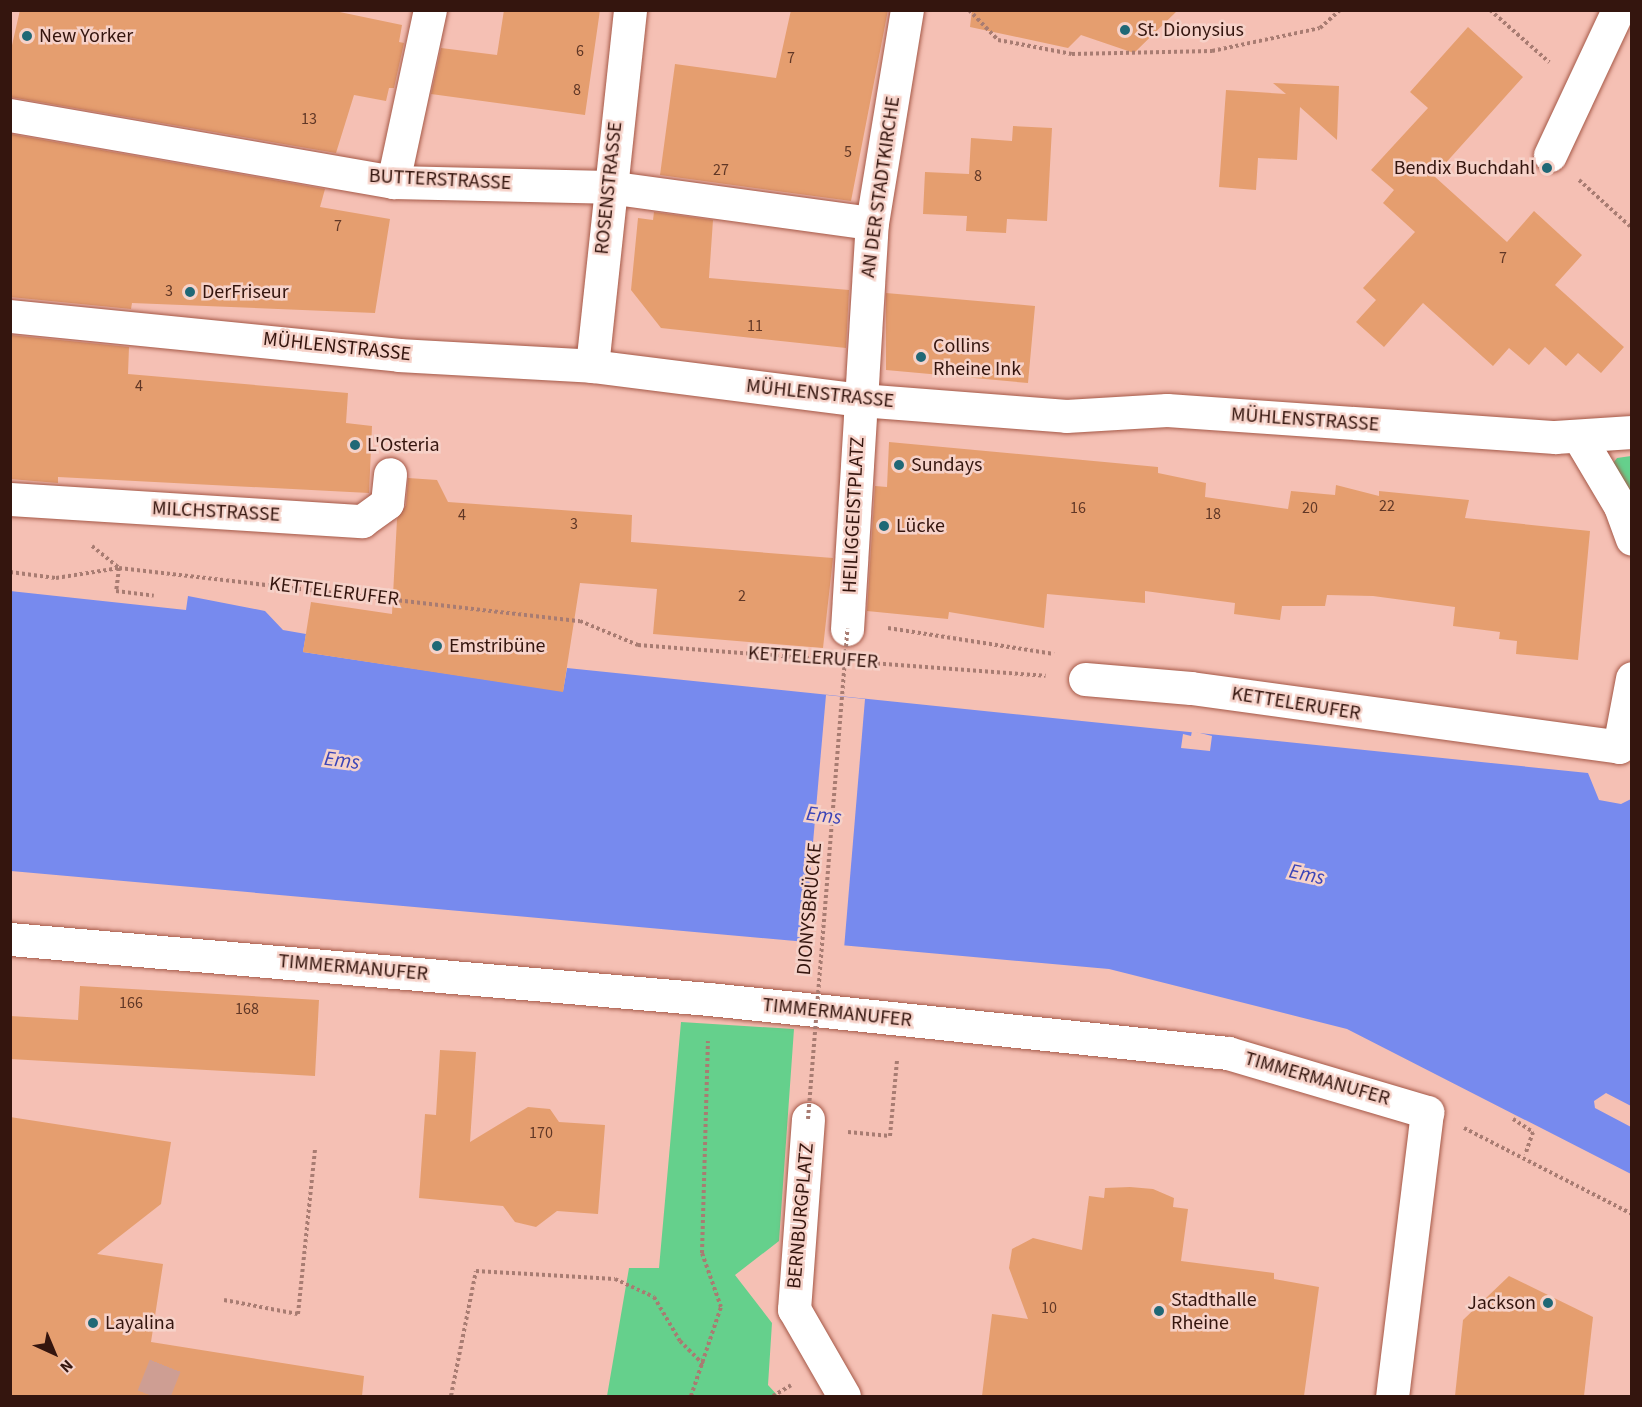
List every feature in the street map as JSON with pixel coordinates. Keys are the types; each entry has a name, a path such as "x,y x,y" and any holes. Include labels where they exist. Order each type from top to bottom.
{"street":[{"path":"393,182 430,10"},
{"name":"ROSENSTRASSE","path":"592,366 608,187 630,10"},
{"name":"AN DER STADTKIRCHE","path":"860,400 872,223 907,10"},
{"path":"1550,154 1578,89 1617,10"},
{"name":"BUTTERSTRASSE","path":"10,115 393,182 608,187 872,223"},
{"name":"MÜHLENSTRASSE","path":"10,316 247,337 398,355 592,366 860,400 1066,416 1167,410 1579,437 1632,432"},
{"name":"HEILIGGEISTPLATZ","path":"860,400 861,629"},
{"path":"1579,437 1620,506 1632,539"},
{"name":"MILCHSTRASSE","path":"10,499 362,520 387,503 390,474"},
{"name":"KETTELERUFER","path":"1085,679 1191,688 1619,747 1632,678"},
{"name":"TIMMERMANUFER","path":"10,939 710,999 1228,1053 1427,1112"},
{"path":"1392,1396 1427,1112"},
{"name":"BERNBURGPLATZ","path":"808,1124 795,1244 794,1309 844,1396"}],"path":[{"path":"969,10 998,40 1083,54 1212,51 1320,28 1340,10"},
{"path":"1491,10 1578,89"},
{"path":"1550,154 1632,228"},
{"path":"79,544 90,545 119,568 116,591 154,596"},
{"name":"KETTELERUFER","path":"10,572 56,578 119,568 580,621 638,645 826,659"},
{"path":"861,629 909,627 1048,649 1085,679"},
{"name":"DIONYSBRÜCKE","path":"808,1124 861,629"},
{"name":"KETTELERUFER","path":"838,660 850,661"},
{"name":"KETTELERUFER","path":"861,662 1085,679"},
{"path":"691,1396 705,1365 721,1307 702,1253 710,999"},
{"path":"890,1136 901,1020"},
{"path":"1427,1112 1525,1155 1632,1214"},
{"path":"1513,1119 1533,1132 1525,1155"},
{"path":"224,1300 298,1314 315,1150"},
{"path":"451,1396 476,1271 615,1279 654,1297 680,1341 705,1365"}],"green space":[{"path":"1631,456 1631,504 1610,467 1617,458"},
{"path":"681,1022 794,1029 779,1241 735,1275 772,1323 768,1385 778,1396 607,1396 629,1268 659,1268"}],"water":[{"name":"Ems","path":"10,591 186,610 188,596 265,611 283,630 306,634 303,652 563,691 567,668 1588,773 1599,800 1621,804 1631,799 1631,1106 1606,1093 1594,1101 1595,1108 1631,1127 1631,1174 1347,1029 1109,969 11,871"}],"pier":[{"path":"826,695 865,699 844,949 804,945"},
{"path":"1192,731 1212,736 1210,751 1181,748 1183,734 1191,736"}],"building":[{"path":"20,10 330,10 402,25 399,42 404,43 394,88 389,88 386,101 354,95 336,153 10,97 10,54"},
{"path":"504,10 600,10 585,115 431,94 441,48 497,55"},
{"path":"791,10 888,10 851,201 660,175 675,64 776,78"},
{"path":"972,10 1178,10 1134,53 1081,35 1068,48 970,27"},
{"path":"1468,27 1523,77 1434,176 1507,242 1534,211 1582,255 1555,285 1624,347 1601,373 1578,353 1566,366 1545,347 1529,365 1509,348 1493,366 1423,303 1384,347 1356,322 1376,300 1363,288 1415,232 1383,203 1394,190 1371,170 1428,108 1410,92"},
{"path":"1273,83 1339,86 1337,140 1300,107 1297,160 1258,158 1256,190 1219,187 1226,90 1286,94"},
{"path":"1013,126 1052,128 1047,221 1007,219 1006,233 966,231 967,216 923,214 925,172 969,174 971,138 1012,141"},
{"path":"10,134 325,189 320,207 390,219 375,313 132,303 131,309 10,297"},
{"path":"654,212 713,220 709,278 849,290 846,348 661,328 631,290 638,218 653,220"},
{"path":"886,293 1035,306 1028,383 886,370"},
{"path":"10,335 129,347 128,374 348,393 346,423 372,426 369,493 58,477 58,483 10,479"},
{"path":"889,442 1158,467 1158,473 1206,483 1205,497 1288,509 1291,491 1335,495 1336,485 1379,496 1379,491 1469,500 1465,518 1590,531 1578,660 1516,654 1517,641 1499,639 1500,632 1453,626 1455,607 1373,596 1327,595 1325,606 1282,606 1280,620 1234,614 1235,603 1145,591 1145,603 1047,594 1044,628 949,612 948,619 867,611 875,486 887,487"},
{"path":"408,478 437,480 448,502 632,515 631,542 833,558 823,648 653,634 657,589 580,583 563,692 303,652 311,602 392,614 397,519 406,505"},
{"path":"80,986 319,1000 315,1076 10,1059 10,1016 78,1020"},
{"path":"440,1050 476,1052 470,1142 528,1107 550,1109 559,1122 605,1125 598,1214 557,1211 536,1227 515,1222 503,1206 419,1198 425,1114 436,1115"},
{"path":"10,1117 171,1142 161,1204 97,1254 163,1264 151,1342 364,1376 362,1396 10,1396"},
{"name":"Stadthalle Rheine","path":"1105,1188 1153,1189 1174,1198 1173,1207 1188,1209 1181,1261 1274,1273 1274,1279 1319,1287 1304,1396 982,1396 992,1314 1028,1319 1009,1268 1012,1249 1033,1238 1082,1250 1089,1196 1104,1198"},
{"path":"1509,1276 1593,1317 1584,1396 1455,1396 1463,1320"}],"tunnel":[{"path":"153,1396 168,1358"}],"place":[{"name":"St. Dionysius","path":"1125,30"},
{"name":"New Yorker","path":"27,36"},
{"name":"Bendix Buchdahl","path":"1547,168"},
{"name":"DerFriseur","path":"190,292"},
{"name":"Collins Rheine Ink","path":"921,357"},
{"name":"L'Osteria","path":"355,445"},
{"name":"Sundays","path":"899,465"},
{"name":"Lücke","path":"884,526"},
{"name":"Emstribüne","path":"437,646"},
{"name":"Jackson","path":"1548,1303"},
{"name":"Stadthalle Rheine","path":"1159,1311"},
{"name":"Layalina","path":"93,1323"}]}
